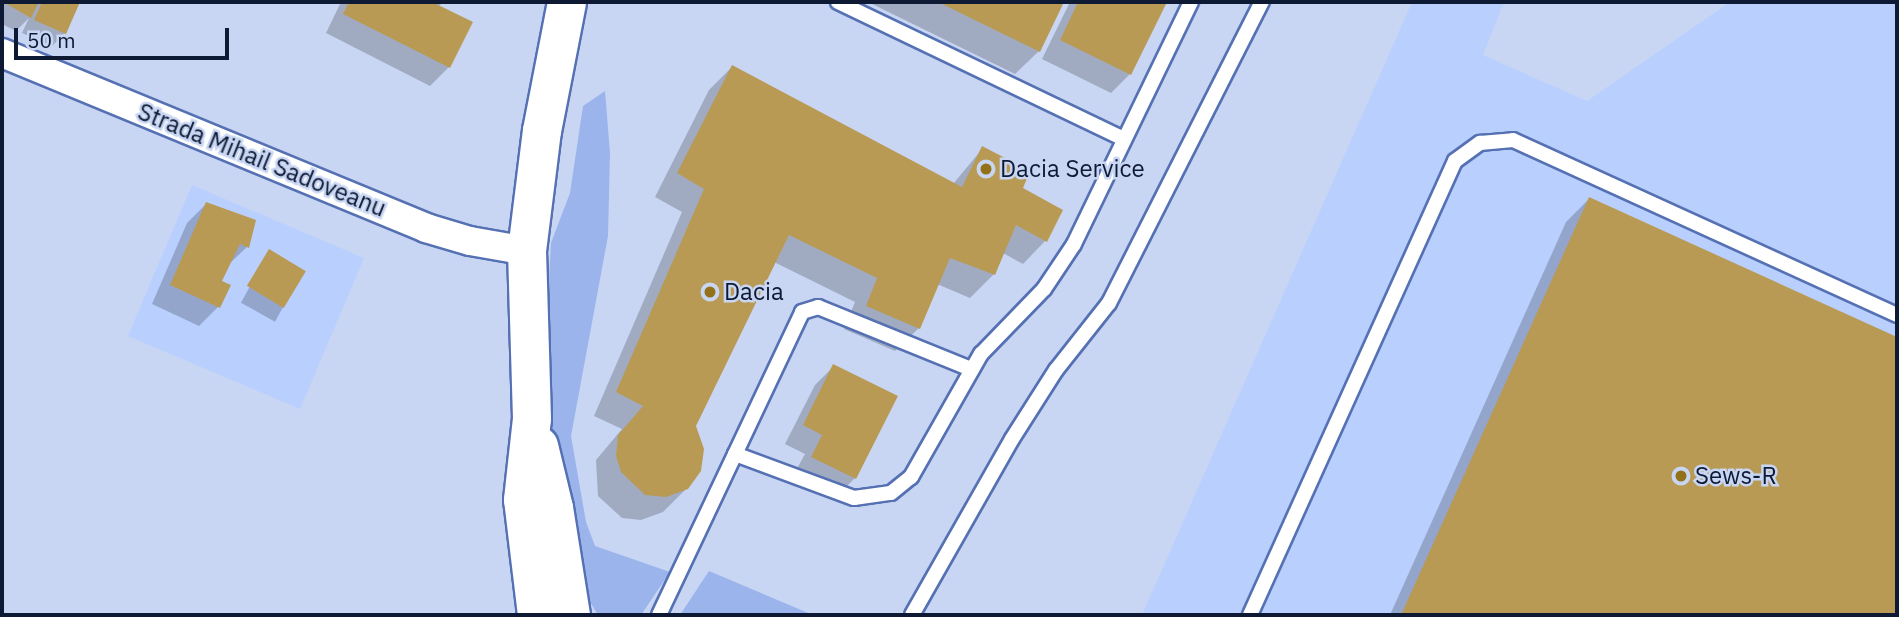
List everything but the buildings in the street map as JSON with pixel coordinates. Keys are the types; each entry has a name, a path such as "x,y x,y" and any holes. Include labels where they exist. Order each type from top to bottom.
{"main road":[{"path":"537,615 523,500 532,419 527,251 542,131 567,2"},
{"path":"532,419 554,508 571,615"}],"street":[{"name":"Strada Mihail Sadoveanu","path":"2,53 426,228 470,241 527,251"}],"lane":[{"path":"838,2 1124,139"},
{"path":"735,453 854,498 891,493 911,477 971,369 1016,313 1044,289 1074,244 1192,2"},
{"path":"912,615 1012,439 1128,269 1262,2"},
{"path":"1250,615 1455,161 1480,143 1513,140 1897,315"},
{"path":"659,615 802,312 810,307 971,369"}],"shaded area":[{"path":"1412,2 1504,2 1483,55 1587,101 1730,2 1897,2 1897,615 1142,615"},
{"path":"605,91 610,153 608,236 571,436 586,522 595,546 670,572 641,615 598,615 584,592 542,405 551,243 570,193 583,106"},
{"path":"192,185 364,258 300,409 128,336"},
{"path":"709,571 813,615 680,615"}],"place":[{"name":"Dacia Service","path":"986,169"},
{"name":"Dacia","path":"710,292"},
{"name":"Sews-R","path":"1681,476"}]}
